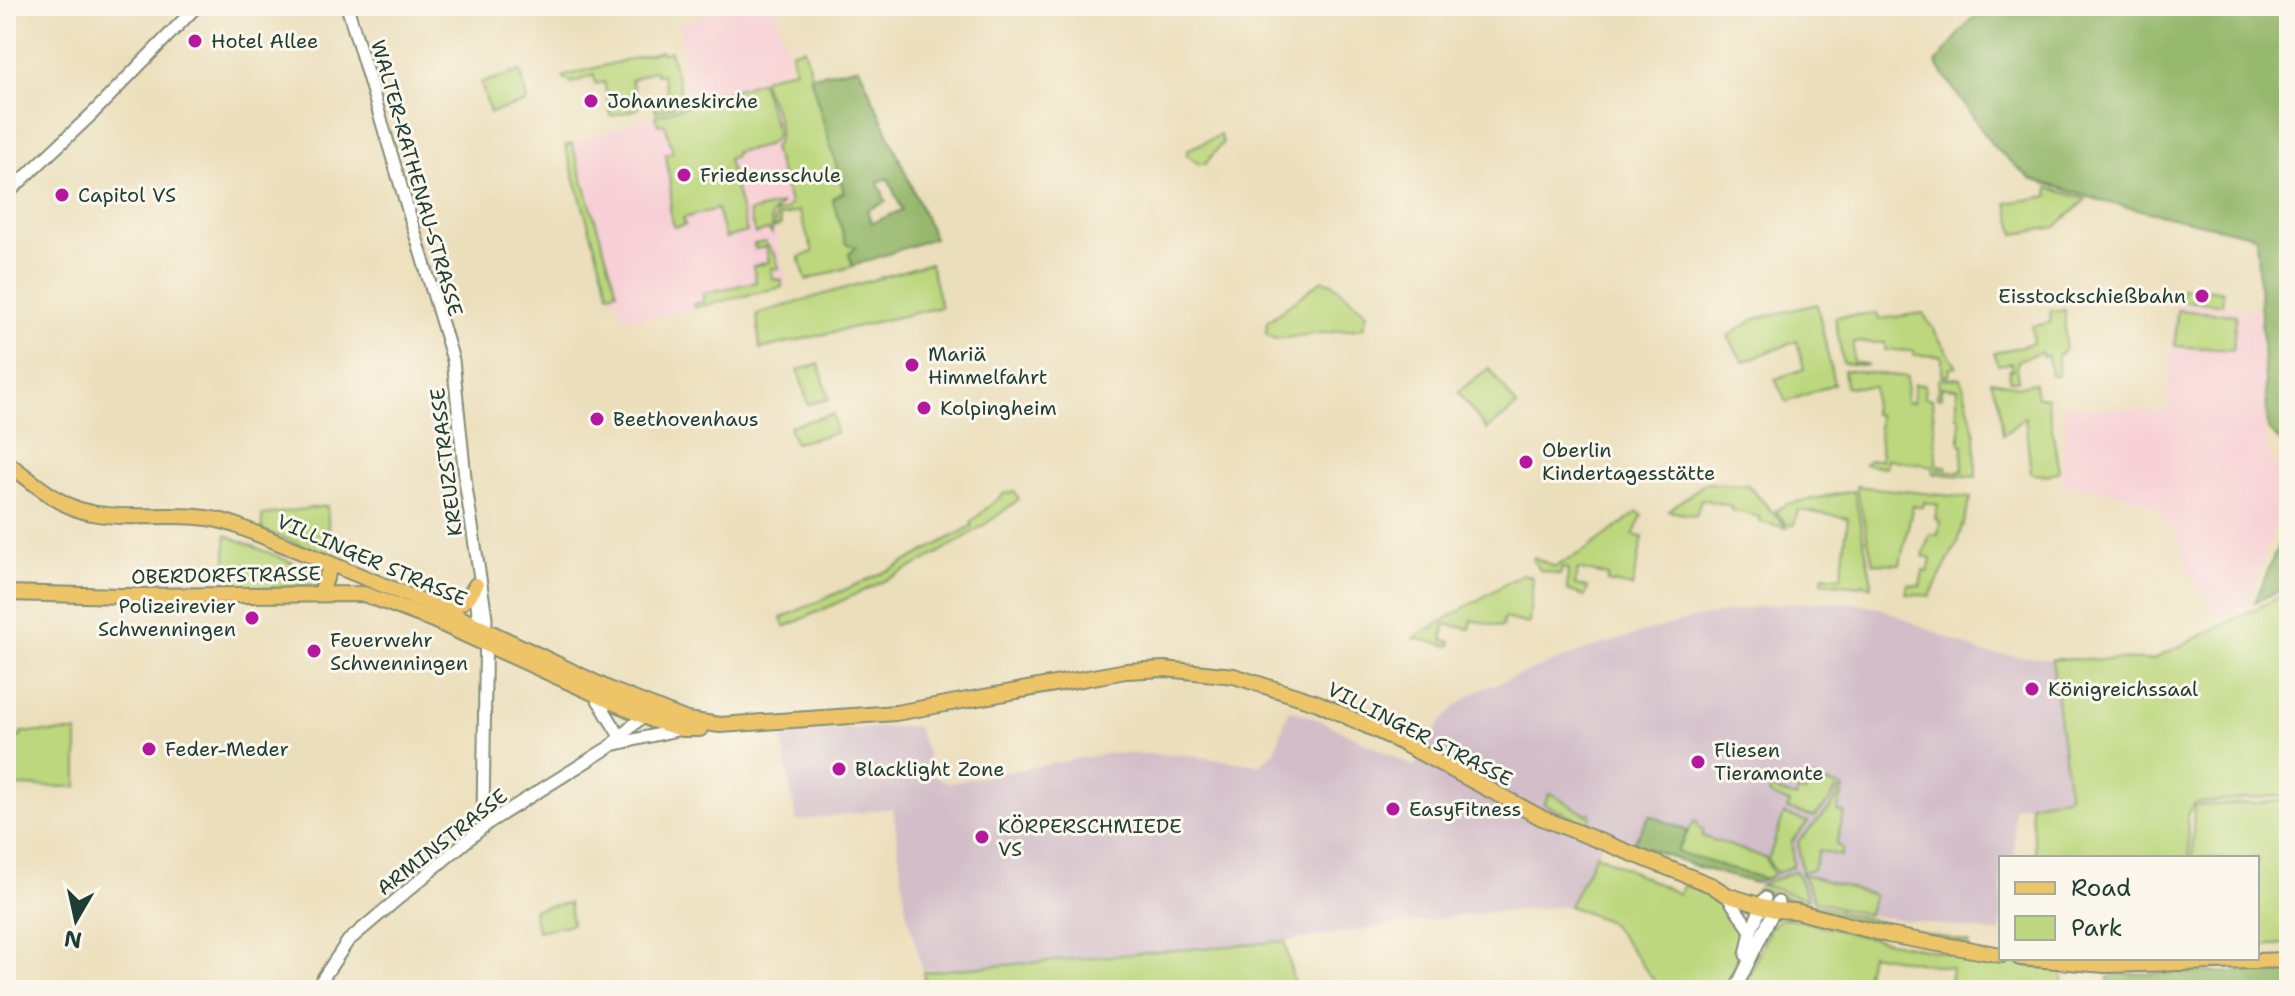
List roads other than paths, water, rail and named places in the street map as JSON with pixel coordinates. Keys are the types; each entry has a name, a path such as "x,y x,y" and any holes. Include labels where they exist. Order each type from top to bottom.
{"main road":[{"name":"VILLINGER STRASSE","path":"6,462 66,504 91,513 215,518 442,609 485,637 595,695 652,714 720,725 870,715 928,709 1126,671 1165,669 1219,674 1268,685 1318,703 1391,737 1542,818 1711,885 1727,895 1888,935 1999,955"},
{"path":"321,593 331,564"},
{"path":"442,609 457,606 470,597 476,585"},
{"name":"OBERDORFSTRASSE","path":"6,593 107,596 364,594 485,637"},
{"name":"VILLINGER STRASSE","path":"485,637 682,729 713,729 720,725"},
{"name":"VILLINGER STRASSE","path":"1711,885 1722,885 1770,904"},
{"path":"2044,960 2105,965 2289,960"}],"street":[{"path":"6,195 92,114 197,6"},
{"name":"WALTER-RATHENAU-STRASSE","path":"347,6 453,360"},
{"name":"KREUZSTRASSE","path":"453,360 476,559 484,601 483,815 488,823"},
{"name":"KREUZSTRASSE","path":"476,559 478,614 485,637"},
{"path":"595,695 624,738"},
{"name":"ARMINSTRASSE","path":"315,990 348,941 488,823 624,738 652,714"},
{"name":"ARMINSTRASSE","path":"624,738 682,729"},
{"path":"1727,895 1751,931"},
{"path":"1744,968 1751,931 1770,904"},
{"path":"1735,990 1770,904"}],"place":[{"name":"Hotel Allee","path":"195,41"},
{"name":"Johanneskirche","path":"591,101"},
{"name":"Friedensschule","path":"684,175"},
{"name":"Capitol VS","path":"62,195"},
{"name":"Eisstockschießbahn","path":"2202,296"},
{"name":"Mariä Himmelfahrt","path":"912,365"},
{"name":"Kolpingheim","path":"924,408"},
{"name":"Beethovenhaus","path":"597,419"},
{"name":"Oberlin Kindertagesstätte","path":"1526,462"},
{"name":"Polizeirevier Schwenningen","path":"252,618"},
{"name":"Feuerwehr Schwenningen","path":"314,651"},
{"name":"Königreichssaal","path":"2032,689"},
{"name":"Feder-Meder","path":"149,749"},
{"name":"Fliesen Tieramonte","path":"1698,762"},
{"name":"Blacklight Zone","path":"839,769"},
{"name":"EasyFitness","path":"1393,809"},
{"name":"KÖRPERSCHMIEDE VS","path":"982,837"}]}
